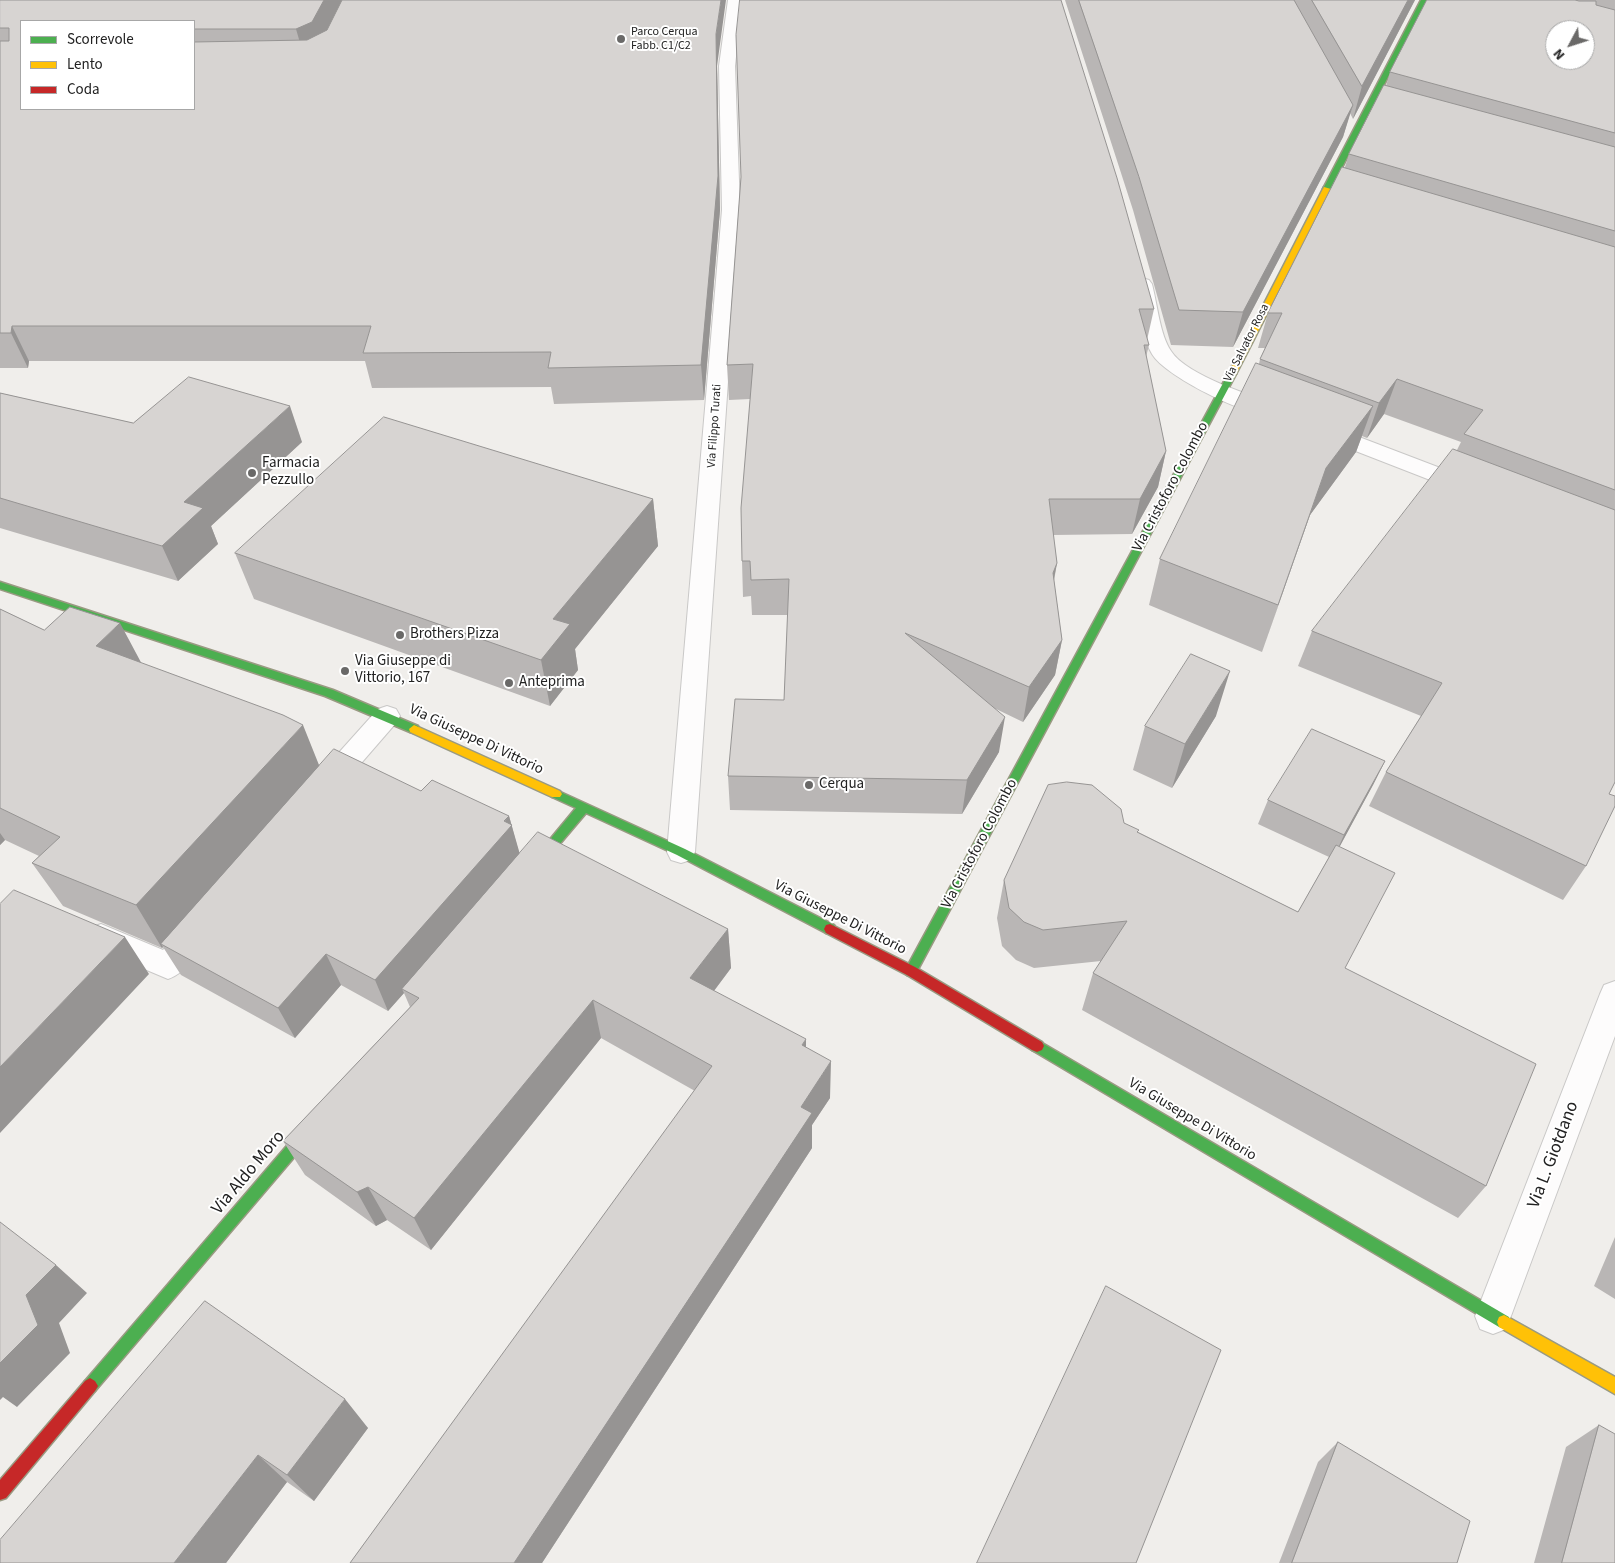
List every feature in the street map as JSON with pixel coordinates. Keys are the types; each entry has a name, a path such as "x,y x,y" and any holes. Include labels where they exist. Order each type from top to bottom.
{"street":[{"name":"Via Filippo Turati","path":"681,852 731,210 727,66 735,0"},
{"name":"Via Salvator Rosa","path":"1424,0 1223,392 1487,494"},
{"path":"1368,108 1387,113"},
{"path":"1344,120 1353,137"},
{"path":"1138,268 1161,352 1174,367 1223,392"},
{"name":"Via Cristoforo Colombo","path":"911,972 1223,392"},
{"name":"Via Giuseppe Di Vittorio","path":"0,585 329,694 387,716 681,852 911,972 1493,1316 1615,1386"},
{"path":"310,804 387,716"},
{"path":"526,876 584,808"},
{"path":"81,929 168,966 213,915"},
{"name":"Via L. Giotdano","path":"1493,1316 1615,994"},
{"name":"Via Aldo Moro","path":"0,1492 324,1112"}],"building":[{"path":"0,0 324,0 312,22 296,29 195,29 195,20 20,20 20,110 195,110 195,42 307,40 327,30 342,0 721,0 716,34 718,176 701,365 548,368 551,352 363,353 371,326 12,326 11,333 0,333 0,41 9,41 9,28 0,28"},
{"path":"740,0 1061,0 1117,178 1154,309 1139,309 1149,345 1144,345 1166,451 1140,499 1049,499 1057,563 1053,573 1062,640 1029,687 905,633 1005,717 967,780 728,776 735,699 784,700 789,579 751,580 750,561 742,561 741,508 753,364 727,365 741,177 736,35"},
{"path":"1079,0 1294,0 1353,105 1243,312 1179,310 1139,177"},
{"path":"1312,0 1408,0 1362,86"},
{"path":"1427,0 1596,1 1596,5 1615,10 1615,133 1390,72"},
{"path":"1384,85 1615,147 1615,231 1349,154"},
{"path":"1342,167 1615,247 1615,490 1464,434 1483,410 1397,379 1379,403 1260,359 1282,313 1268,313"},
{"path":"1256,363 1373,406 1326,468 1278,605 1160,559"},
{"path":"189,377 290,406 184,502 203,508 162,546 0,498 0,393 133,423"},
{"path":"384,417 653,499 553,619 570,624 541,660 235,553"},
{"path":"1453,449 1615,510 1615,782 1609,794 1615,796 1615,806 1586,866 1386,772 1442,683 1312,631"},
{"path":"70,607 120,623 96,646 283,715 303,725 136,905 32,863 60,837 0,808 0,609 44,630"},
{"path":"1191,654 1230,671 1185,744 1145,726"},
{"path":"1312,729 1385,761 1344,835 1268,800"},
{"path":"334,749 421,791 432,780 509,816 504,821 512,825 375,980 326,954 278,1008 161,944"},
{"path":"1067,782 1092,785 1121,809 1124,823 1139,830 1137,832 1298,912 1336,845 1395,873 1345,968 1536,1064 1486,1186 1093,973 1127,921 1043,930 1024,922 1009,908 1004,880 1048,785"},
{"path":"538,832 728,929 690,978 806,1039 802,1045 831,1061 801,1107 812,1113 514,1563 350,1563 712,1066 593,1000 414,1218 368,1187 357,1192 283,1141 419,998 402,989"},
{"path":"14,890 125,937 0,1067 0,904"},
{"path":"0,1222 56,1265 26,1295 38,1325 0,1363"},
{"path":"1106,1286 1221,1350 1136,1563 977,1563"},
{"path":"205,1301 345,1399 287,1475 258,1455 174,1563 0,1563 0,1540"},
{"path":"1599,1425 1615,1434 1615,1563 1562,1563"},
{"path":"1338,1442 1470,1521 1457,1563 1292,1563"}],"traffic: fast":[{"path":"1327,189 1424,0"},
{"path":"911,971 1232,374"},
{"path":"0,585 329,693 414,729"},
{"path":"556,794 681,852 830,929"},
{"path":"532,869 584,807"},
{"path":"1037,1046 1504,1322"},
{"path":"90,1386 314,1124"}],"traffic: slow":[{"path":"1232,374 1327,189"},
{"path":"414,729 556,794"},
{"path":"1504,1322 1615,1386"}],"traffic: jam":[{"path":"830,929 911,971 1037,1046"},
{"path":"0,1492 90,1386"}],"place":[{"name":"Parco Cerqua Fabb. C1/C2","path":"621,39"},
{"name":"Farmacia Pezzullo","path":"252,473"},
{"name":"Brothers Pizza","path":"400,635"},
{"name":"Via Giuseppe di Vittorio, 167","path":"345,671"},
{"name":"Anteprima","path":"509,683"},
{"name":"Cerqua","path":"809,785"}]}
